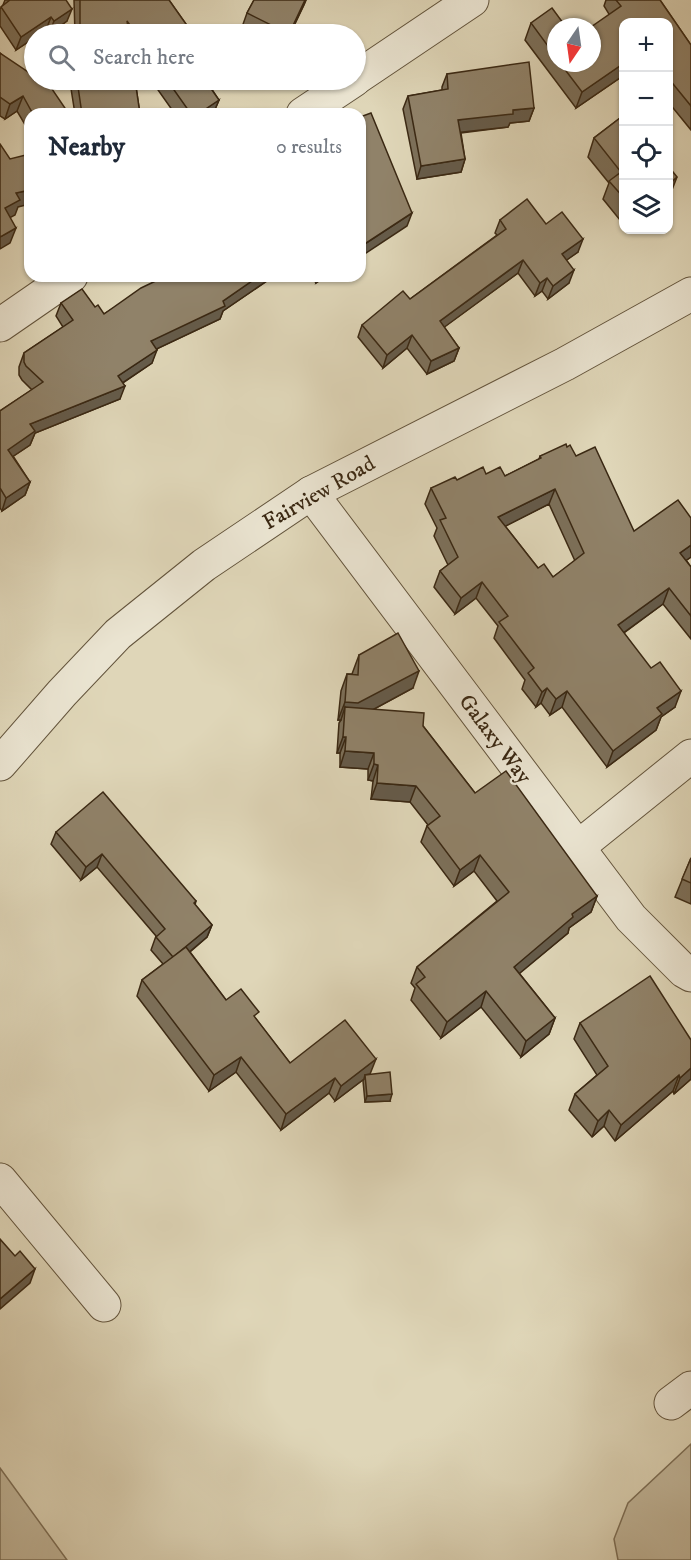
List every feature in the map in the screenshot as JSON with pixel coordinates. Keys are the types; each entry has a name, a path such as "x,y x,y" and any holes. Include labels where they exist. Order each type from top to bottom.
{"street":[{"path":"366,72 472,0"},
{"path":"312,108 339,90"},
{"path":"0,325 62,282"},
{"name":"Fairview Road","path":"0,764 117,634 204,564 311,494 565,364 691,294"},
{"name":"Galaxy Way","path":"311,494 631,918 684,971 691,975"},
{"path":"577,848 691,756"},
{"path":"0,1180 104,1305"}],"shaded area":[{"path":"691,1444 691,1560 618,1560 614,1539 628,1503"},
{"path":"0,1468 67,1560 0,1560"}],"building":[{"path":"10,0 66,0 72,9 54,21 51,17 40,24 24,24 24,35 21,37 1,7"},
{"path":"80,0 169,0 186,24 129,24 127,21 127,24 80,24"},
{"path":"254,0 305,0 294,24 269,24 247,13"},
{"path":"616,0 660,0 672,18 619,18 619,66 582,92 567,72 601,72 601,20 621,6"},
{"path":"552,8 559,18 547,18 547,45 531,23"},
{"path":"673,19 691,45 691,106 673,84"},
{"path":"0,53 24,69 24,90 53,90 65,108 30,108 23,96 10,104 0,97"},
{"path":"529,62 534,108 513,110 513,114 458,120 465,159 421,166 408,96 448,89 447,74"},
{"path":"78,90 136,90 139,108 81,108"},
{"path":"174,90 212,90 219,100 207,108 187,108"},
{"path":"371,113 412,213 366,243 366,115"},
{"path":"619,119 619,169 594,138"},
{"path":"0,144 10,159 24,156 24,191 16,193 20,200 5,208 16,228 0,237"},
{"path":"619,174 619,192 609,181"},
{"path":"527,199 546,224 562,212 583,239 562,254 574,270 553,286 547,278 540,283 523,260 440,321 459,348 431,361 412,335 387,355 362,325 403,291 410,299 506,229 500,220"},
{"path":"154,282 250,282 223,301 225,306 151,341 157,350 118,376 125,386 30,424 35,431 8,450 30,482 6,498 0,488 0,411 43,382 26,366 24,353 73,320 61,303 82,289 95,307 98,305 104,314"},
{"path":"566,444 567,447 570,445 576,456 595,447 634,531 678,500 691,518 691,545 680,553 691,567 691,616 669,588 618,625 651,668 660,662 681,691 657,708 662,714 613,751 567,691 556,699 547,688 542,692 528,673 534,668 499,622 508,616 482,582 461,598 440,571 458,557 440,520 446,518 431,488 455,477 457,480 483,467 486,474 500,467 505,476 541,458 540,456","holes":["555,489 584,553 553,577 544,564 538,568 498,517"]},
{"path":"398,633 419,671 358,703 345,702 347,674 358,675 359,655"},
{"path":"345,707 424,713 423,726 475,793 506,771 597,896 572,914 573,917 514,967 555,1018 526,1041 486,991 447,1022 416,984 425,977 417,967 509,892 480,855 460,870 427,826 440,816 416,786 377,783 378,765 374,764 374,753 345,751 346,737 343,737"},
{"path":"103,792 196,901 194,903 212,925 173,957 156,937 165,929 102,854 86,867 56,832"},
{"path":"691,858 691,883 682,879"},
{"path":"186,947 226,1000 241,989 259,1012 254,1016 290,1063 345,1020 376,1059 341,1086 335,1078 286,1114 241,1057 214,1075 142,980"},
{"path":"650,976 691,1040 691,1068 680,1078 679,1075 621,1125 609,1110 598,1121 575,1094 608,1066 580,1023"},
{"path":"390,1072 392,1094 367,1096 365,1075"},
{"path":"0,1239 15,1256 20,1251 35,1269 0,1299"}]}
